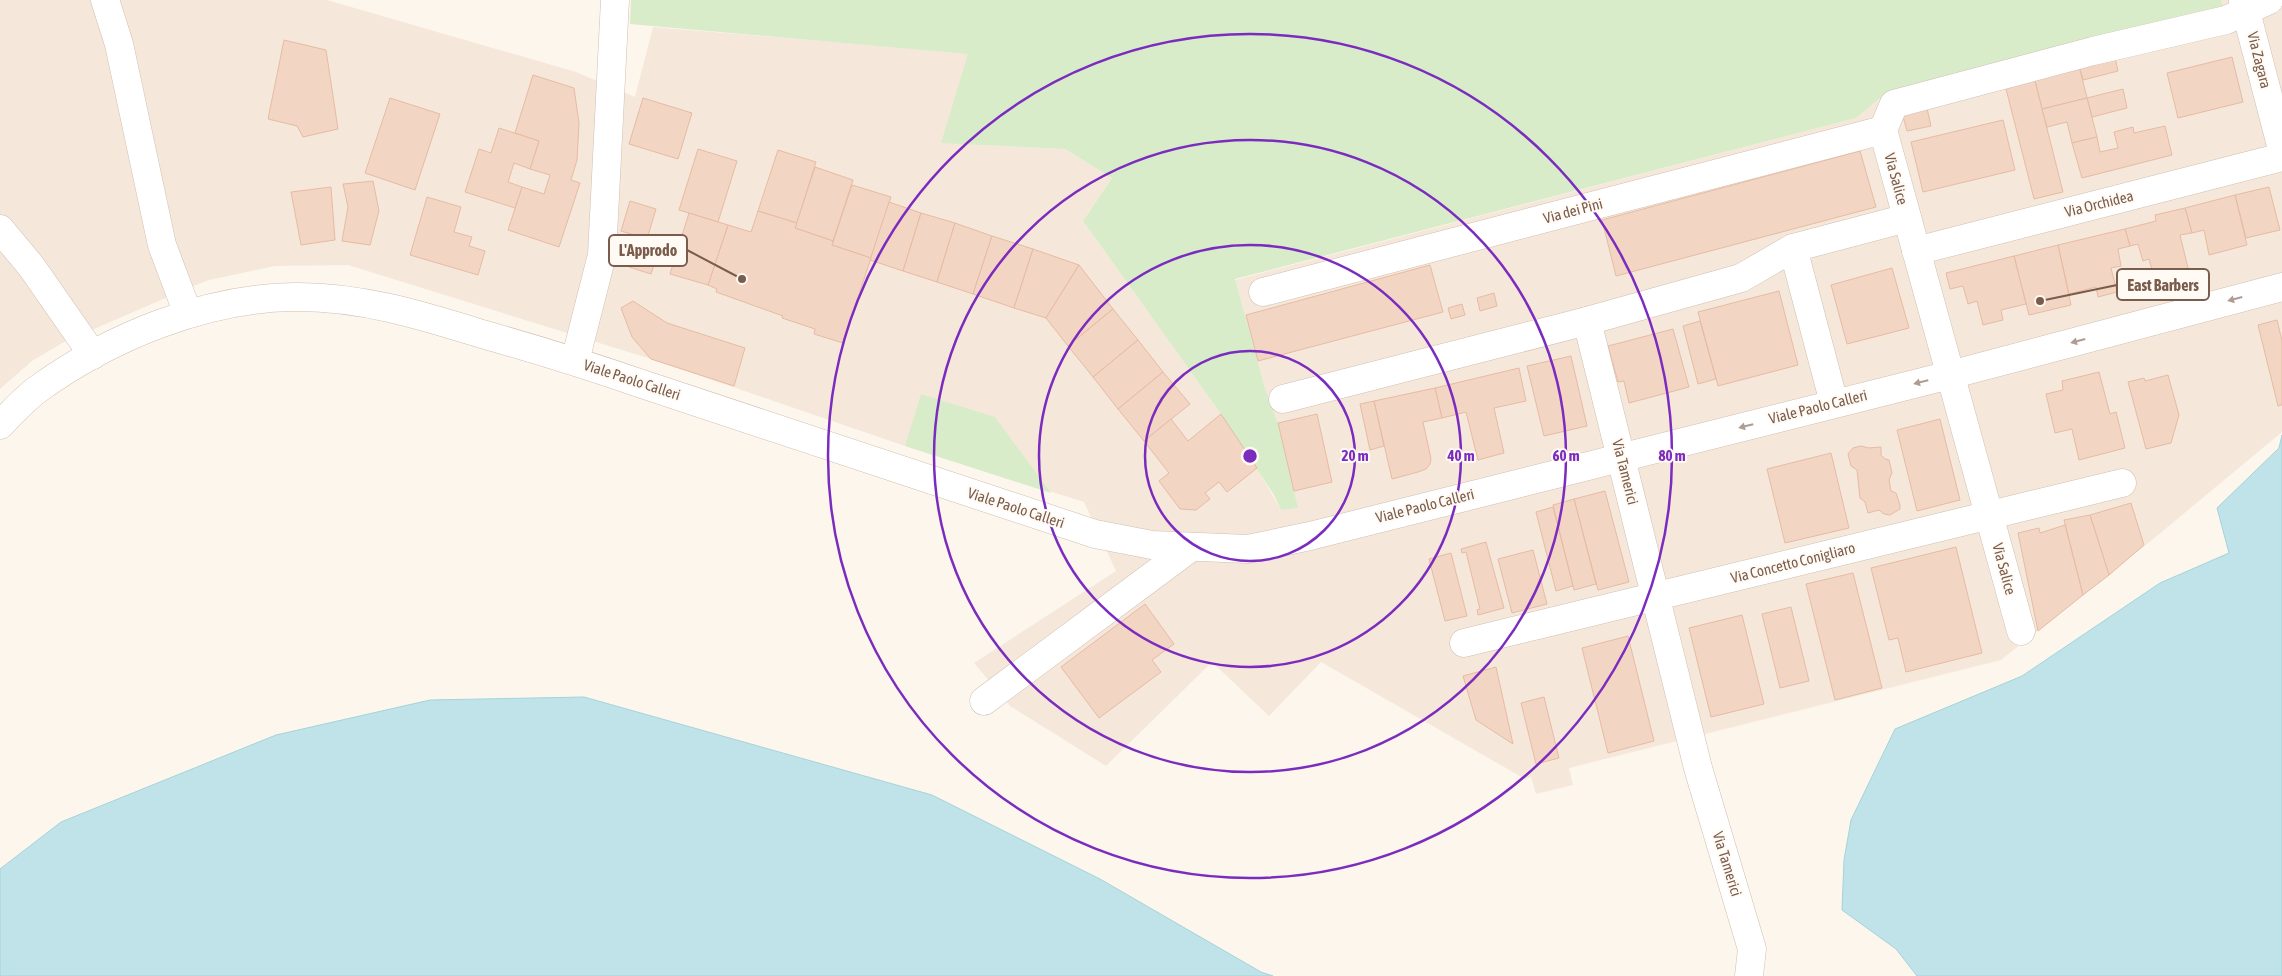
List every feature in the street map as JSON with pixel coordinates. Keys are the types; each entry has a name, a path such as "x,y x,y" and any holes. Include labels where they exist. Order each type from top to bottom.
{"street":[{"path":"105,0 119,44 162,245 188,314"},
{"path":"575,361 602,255 615,0"},
{"path":"1883,130 1894,104 2093,51 2226,20 2253,4"},
{"name":"Via Zagara","path":"2253,4 2282,149"},
{"name":"Via Salice","path":"1883,130 2021,631"},
{"name":"Via dei Pini","path":"1263,292 1883,130"},
{"name":"Via Orchidea","path":"1916,251 2282,157"},
{"path":"1284,400 1588,321 1741,278 1793,248 1907,218"},
{"path":"0,229 31,266 93,355"},
{"path":"1793,248 1834,403"},
{"name":"Viale Paolo Calleri","path":"0,425 37,390 93,355 146,330 203,308 255,299 293,297 345,299 413,313 575,361 1095,534 1152,545 1248,549 1310,536 1950,374 2282,287"},
{"name":"Via Tamerici","path":"1588,321 1698,768 1752,949 1749,976"},
{"name":"Via Concetto Conigliaro","path":"1464,643 2122,483"},
{"path":"984,701 1190,548"}],"shaded area":[{"path":"0,0 327,0 576,72 635,97 653,27 968,53 981,145 1065,149 1112,178 1083,221 1221,414 1257,468 1281,510 1278,423 1265,388 1235,280 1856,118 1885,94 2224,10 2221,0 2282,0 2282,432 2152,540 2001,660 1569,768 1573,785 1536,794 1531,777 1525,779 1321,662 1269,716 1212,662 1106,766 1010,706 974,663 1116,571 1084,502 905,446 651,359 348,265 275,266 209,280 64,342 32,361 0,389"}],"green space":[{"path":"631,0 2221,0 2224,10 1885,94 1856,118 1235,279 1265,388 1278,423 1298,508 1281,510 1274,495 1221,414 1083,221 1112,178 1065,149 941,143 968,54 630,24"},
{"path":"921,394 995,417 1051,493 905,446"}],"water":[{"path":"2282,435 2282,976 1917,976 1896,949 1842,910 1844,860 1851,820 1895,729 2022,676 2160,583 2229,553 2217,508 2279,448"},
{"path":"584,697 932,795 1100,879 1261,972 1273,976 0,976 0,869 61,822 276,735 430,700"}],"building":[{"path":"284,40 326,50 338,129 303,137 297,126 268,119"},
{"path":"2114,53 2118,71 2083,80 2078,62"},
{"path":"2232,57 2243,102 2178,118 2167,73"},
{"path":"2078,62 2087,98 2042,109 2033,73"},
{"path":"2033,73 2063,192 2034,199 2004,81"},
{"path":"533,75 574,88 579,123 577,160 571,180 580,183 559,247 508,230 522,187 544,194 550,175 530,169 539,141 515,133"},
{"path":"2123,89 2127,108 2092,117 2087,98"},
{"path":"390,98 440,114 415,190 365,173"},
{"path":"643,98 692,113 678,159 629,144"},
{"path":"2087,98 2097,137 2072,143 2067,122 2047,127 2042,109"},
{"path":"1926,104 1931,126 1907,131 1901,109"},
{"path":"2003,120 2015,170 1923,192 1911,142"},
{"path":"2165,126 2172,155 2082,178 2072,143 2097,137 2100,152 2118,148 2114,132 2133,127 2134,133"},
{"path":"499,128 539,141 530,169 514,163 508,182 522,187 515,208 465,192 479,149 491,153"},
{"path":"698,149 737,161 718,222 679,210"},
{"path":"778,150 816,162 797,223 758,211"},
{"path":"1860,151 1876,207 1616,276 1602,220"},
{"path":"815,167 853,180 833,241 795,228"},
{"path":"373,181 379,211 370,245 342,241 348,207 343,184"},
{"path":"852,185 891,197 871,258 832,245"},
{"path":"331,187 335,240 301,245 291,192"},
{"path":"2269,187 2280,230 2246,238 2235,195"},
{"path":"2235,195 2247,245 2209,255 2204,230 2192,233 2185,208"},
{"path":"427,197 461,207 454,232 472,237 469,246 485,251 478,275 410,255"},
{"path":"630,201 656,209 647,239 621,231"},
{"path":"889,202 921,213 903,271 870,260"},
{"path":"2185,208 2192,233 2180,235 2189,272 2155,281 2149,259 2143,261 2138,244 2130,246 2125,229 2156,221 2155,215"},
{"path":"758,211 797,223 795,228 833,241 832,245 871,258 843,343 814,334 815,329 782,318 783,316 716,292 717,289 708,285 728,225 751,232"},
{"path":"689,213 728,225 708,285 670,274"},
{"path":"921,213 955,223 937,282 903,271"},
{"path":"955,223 992,236 973,294 937,282"},
{"path":"2125,229 2130,246 2118,249 2121,266 2111,268 2117,292 2098,297 2096,287 2069,294 2058,245"},
{"path":"638,236 661,244 651,274 629,267"},
{"path":"992,236 1033,249 1014,308 973,294"},
{"path":"2058,245 2071,305 2029,315 2014,256"},
{"path":"1033,249 1079,265 1046,318 1014,308"},
{"path":"2014,256 2026,304 2001,310 2003,320 1983,325 1977,301 1968,304 1963,286 1950,289 1946,273"},
{"path":"1079,265 1113,309 1068,346 1046,318"},
{"path":"1430,265 1443,312 1258,361 1246,315"},
{"path":"1892,268 1909,328 1847,344 1831,285"},
{"path":"1779,291 1798,365 1718,386 1698,312"},
{"path":"1494,293 1497,306 1480,311 1477,298"},
{"path":"633,301 667,323 745,348 734,386 651,359 632,337 621,308"},
{"path":"1462,304 1465,315 1451,319 1448,308"},
{"path":"1113,309 1138,340 1093,377 1068,346"},
{"path":"2277,320 2282,341 2282,405 2278,406 2258,325"},
{"path":"1700,321 1716,379 1698,384 1683,326"},
{"path":"1673,329 1689,387 1629,403 1624,381 1618,382 1608,346"},
{"path":"1138,340 1163,372 1118,409 1093,377"},
{"path":"1571,356 1587,426 1544,436 1527,366"},
{"path":"1519,368 1526,401 1494,408 1504,453 1478,460 1466,412 1442,418 1435,388"},
{"path":"1163,372 1190,404 1144,441 1118,409"},
{"path":"2099,372 2110,414 2116,412 2125,448 2079,460 2072,429 2055,433 2046,394 2063,390 2062,381"},
{"path":"2168,375 2179,415 2171,443 2146,449 2128,382 2144,378 2145,381"},
{"path":"1435,388 1442,418 1423,422 1431,459 1430,464 1426,469 1392,479 1374,401"},
{"path":"1374,401 1384,446 1370,450 1360,404"},
{"path":"1221,414 1257,468 1227,492 1219,482 1205,493 1210,499 1196,510 1180,509 1159,481 1169,473 1144,441 1171,419 1188,441"},
{"path":"1317,414 1332,482 1294,491 1278,423"},
{"path":"1940,419 1960,500 1917,511 1897,430"},
{"path":"1861,446 1869,448 1881,447 1881,455 1889,460 1892,473 1889,480 1891,491 1896,493 1900,505 1900,509 1890,515 1884,514 1879,510 1868,513 1865,502 1860,498 1857,470 1851,466 1848,454 1853,448"},
{"path":"1831,453 1849,528 1785,543 1767,469"},
{"path":"1605,491 1629,582 1598,590 1574,499"},
{"path":"1574,499 1596,584 1574,590 1553,505"},
{"path":"2131,503 2144,545 2109,575 2090,515"},
{"path":"1553,507 1573,586 1556,591 1536,512"},
{"path":"2090,515 2109,575 2083,595 2064,520"},
{"path":"2065,525 2083,595 2038,631 2018,533 2039,528 2040,533"},
{"path":"1486,542 1504,608 1478,615 1477,610 1480,609 1466,552 1462,553 1461,549"},
{"path":"1956,547 1982,653 1906,672 1898,638 1889,640 1871,568"},
{"path":"1533,550 1547,604 1512,613 1498,559"},
{"path":"1451,553 1467,616 1445,621 1429,559"},
{"path":"1853,573 1882,688 1835,700 1806,584"},
{"path":"1145,604 1174,644 1152,660 1161,672 1099,718 1061,667"},
{"path":"1791,607 1809,681 1780,688 1762,614"},
{"path":"1742,615 1764,704 1711,717 1689,628"},
{"path":"1628,636 1654,741 1608,753 1582,648"},
{"path":"1496,667 1513,744 1476,720 1463,676"},
{"path":"1544,697 1559,758 1536,764 1521,703"}],"place":[{"name":"L'Approdo","path":"742,279"},
{"name":"East Barbers","path":"2040,301"}]}
